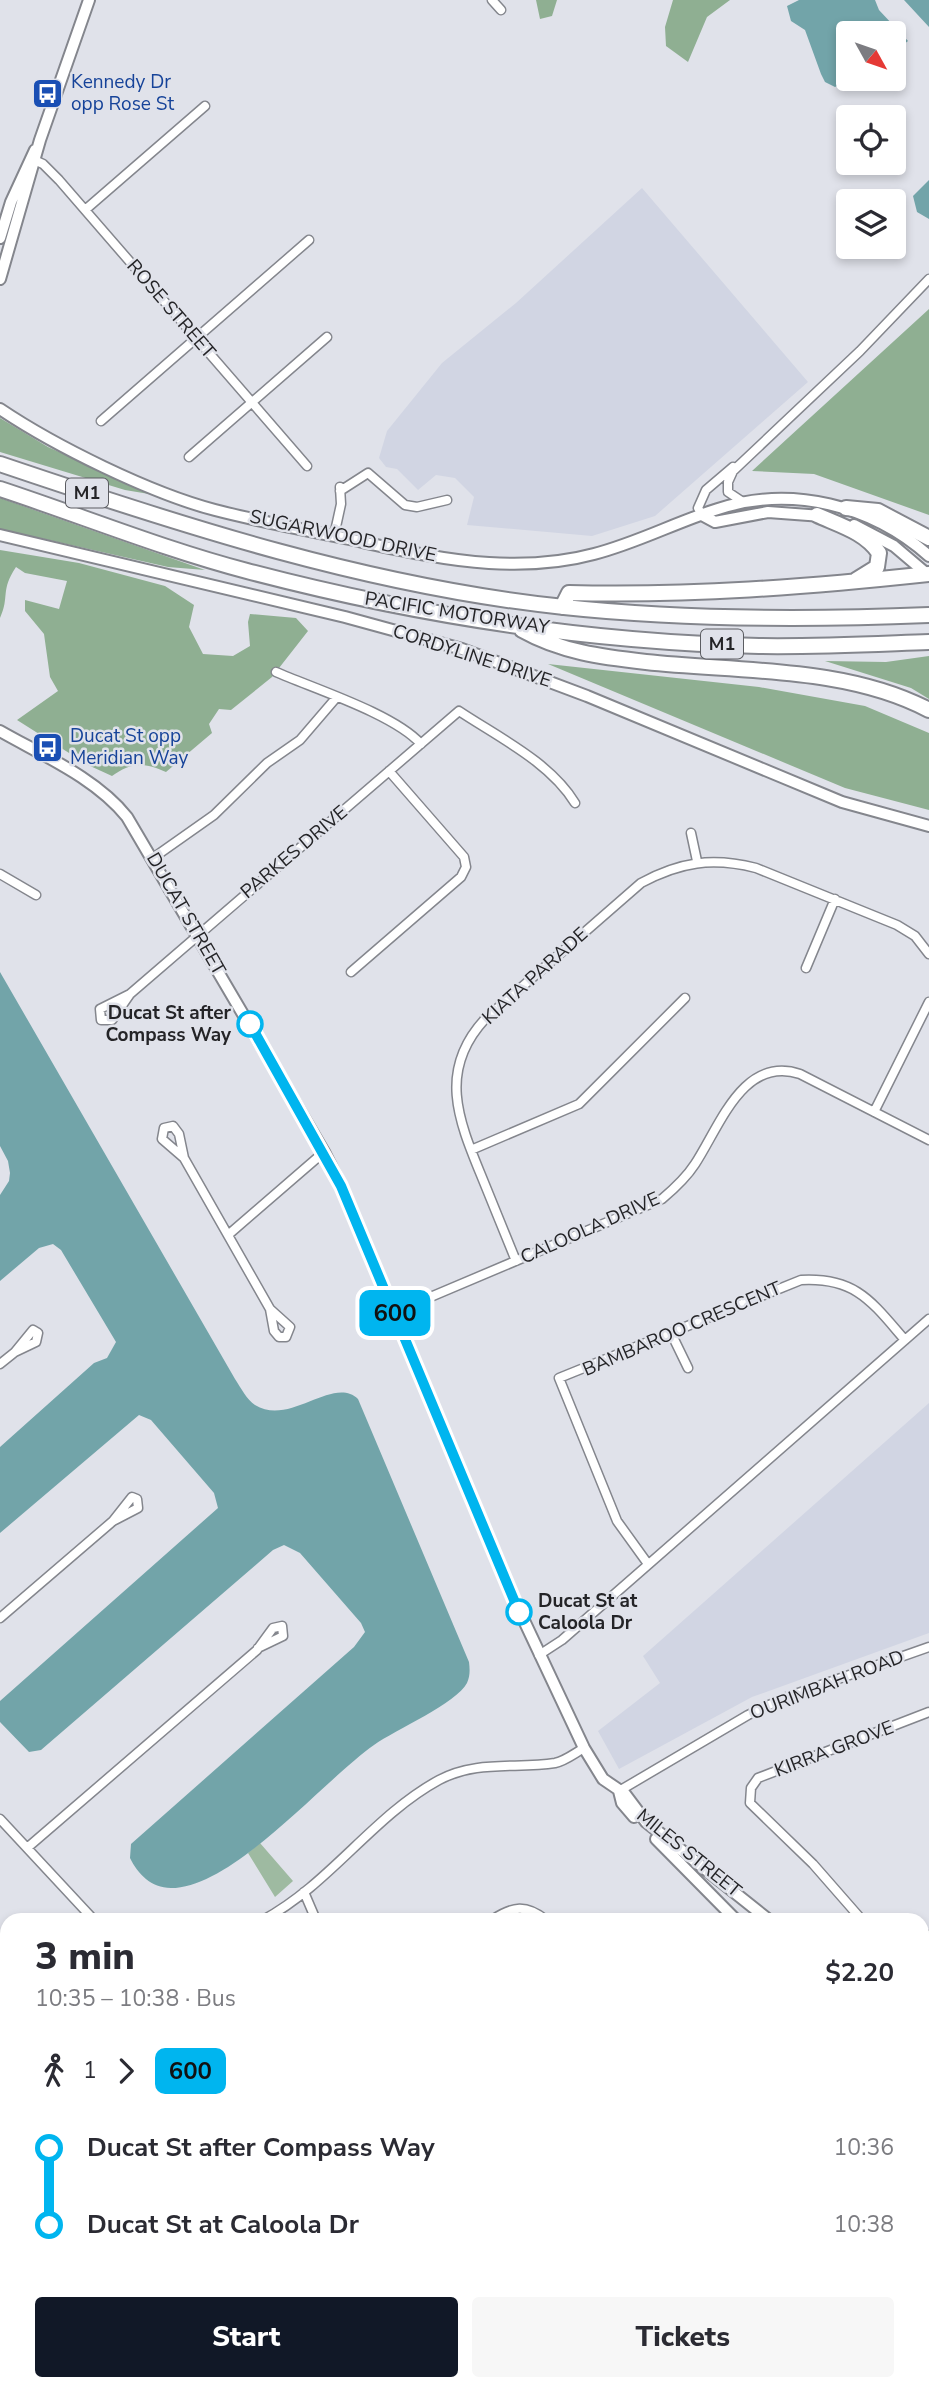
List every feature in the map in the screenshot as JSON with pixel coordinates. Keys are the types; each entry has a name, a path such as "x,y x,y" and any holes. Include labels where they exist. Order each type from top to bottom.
{"highway":[{"name":"PACIFIC MOTORWAY","path":"0,464 306,559 463,592 562,607 730,618 825,619 929,615"},
{"name":"PACIFIC MOTORWAY","path":"0,489 244,570 355,597 515,626 703,643 818,646 929,642"},
{"path":"846,508 878,511 929,538"},
{"path":"817,515 855,531 868,540 879,553 877,567 852,583"},
{"path":"562,607 569,593 658,596 852,583 928,574"},
{"path":"515,626 546,643 599,657 718,670 818,676 868,686 929,710"}],"street":[{"path":"6,240 2,226 33,159 89,0"},
{"path":"492,0 501,10"},
{"path":"85,210 205,106"},
{"path":"0,278 6,240 21,211 33,159"},
{"name":"ROSE STREET","path":"33,159 47,167 307,467"},
{"path":"2,226 21,211"},
{"path":"101,421 309,240"},
{"path":"702,514 698,508 704,493 860,351 929,279"},
{"path":"189,457 327,337"},
{"name":"SUGARWOOD DRIVE","path":"0,409 58,443 160,491 213,509 334,536 489,563 545,562 593,555 702,514 743,502 793,499 846,508 904,536 929,556"},
{"path":"743,502 729,494 729,479 760,443"},
{"path":"334,536 341,504 340,489 368,473 405,505 417,507 447,500"},
{"name":"SUGARWOOD DRIVE","path":"702,514 715,522 768,512 817,515 845,521 882,539 928,574"},
{"name":"CORDYLINE DRIVE","path":"0,535 357,620 462,649 599,700 842,802 929,827"},
{"path":"276,672 411,733 421,744"},
{"path":"153,858 214,815 267,763 300,740 336,698"},
{"name":"PARKES DRIVE","path":"130,994 459,711 532,760 565,787 575,803"},
{"name":"DUCAT STREET","path":"0,731 108,797 127,817 198,934 341,1186 539,1656 583,1748 603,1779 619,1791"},
{"path":"351,972 461,877 466,867 464,857 389,771"},
{"path":"691,833 697,861"},
{"name":"KIATA PARADE","path":"516,1261 460,1121 456,1090 461,1059 476,1029 641,883 697,861 733,863 756,868 906,929 929,954"},
{"path":"0,874 36,895"},
{"path":"806,968 835,900"},
{"path":"471,1150 579,1104 685,998"},
{"path":"874,1112 929,1002"},
{"name":"CALOOLA DRIVE","path":"394,1312 662,1199 686,1177 742,1090 768,1071 785,1070 800,1074 929,1140"},
{"path":"228,1235 324,1152"},
{"path":"184,1158 270,1309"},
{"name":"BAMBAROO CRESCENT","path":"648,1564 617,1521 559,1378 792,1283 824,1280 847,1286 867,1297 905,1340"},
{"path":"539,1656 562,1640 929,1319"},
{"path":"671,1333 688,1368"},
{"path":"0,1364 15,1352"},
{"path":"0,1618 113,1521"},
{"name":"OURIMBAH ROAD","path":"619,1791 748,1715 784,1698 929,1647"},
{"path":"27,1848 258,1648"},
{"name":"KIRRA GROVE","path":"856,1913 813,1864 750,1803 751,1788 758,1779 929,1712"},
{"path":"273,1913 304,1892 402,1806 445,1777 488,1767 555,1763 583,1748"},
{"name":"MILES STREET","path":"619,1791 626,1809 729,1913"},
{"name":"MILES STREET","path":"619,1791 626,1795 635,1810 662,1836 760,1913"},
{"path":"0,1819 87,1913"},
{"path":"304,1892 313,1913"},
{"path":"503,1913 523,1907 534,1913"}],"shaded area":[{"path":"642,188 808,382 655,516 592,536 467,525 474,497 455,478 436,475 418,490 397,469 386,467 379,458 387,431 442,363 516,303"},
{"path":"929,1403 929,1633 752,1697 619,1769 598,1731 660,1683 643,1656"}],"green space":[{"path":"536,0 557,0 552,16 540,19"},
{"path":"673,0 730,0 707,17 688,62 666,46 665,27"},
{"path":"929,309 929,515 814,474 752,471"},
{"path":"0,418 48,447 155,495 125,490 0,452"},
{"path":"0,498 205,570 168,567 0,529"},
{"path":"0,550 79,563 165,586 194,605 189,627 203,654 233,656 250,646 250,614 296,618 308,631 272,677 231,710 219,709 209,724 212,733 166,772 151,766 138,765 125,768 112,776 88,765 17,720 58,691 50,677 44,634 25,611 25,600 59,609 67,581 25,573 16,567 8,582 0,618"},
{"path":"929,656 929,699 911,688 825,661 886,662"},
{"path":"548,664 759,687 865,706 929,733 929,810 845,788"},
{"path":"260,1843 293,1881 275,1897 248,1853"}],"water":[{"path":"799,0 875,0 879,10 889,21 836,21 835,87 825,82 805,30 791,21 787,6"},
{"path":"904,0 929,0 929,27"},
{"path":"929,180 929,219 917,212 913,196"},
{"path":"0,972 249,1400 268,1410 282,1410 336,1393 348,1393 358,1399 469,1662 467,1683 451,1699 374,1745 277,1830 222,1871 195,1883 171,1888 157,1886 141,1875 130,1858 131,1844 354,1647 365,1632 361,1623 300,1553 284,1545 273,1550 41,1750 29,1752 0,1722 0,1701 218,1508 214,1493 151,1420 139,1415 0,1533 0,1447 94,1363 107,1358 116,1342 61,1250 53,1244 39,1248 0,1281 0,1195 9,1181 10,1173 8,1161 0,1146"}],"bus line":[{"name":"600","path":"250,1024 341,1186 519,1612"}],"place":[{"name":"Kennedy Dr opp Rose St","path":"48,93"},
{"name":"Ducat St opp Meridian Way","path":"47,747"},
{"name":"Ducat St after Compass Way","path":"250,1024"},
{"name":"Ducat St at Caloola Dr","path":"519,1612"}]}
